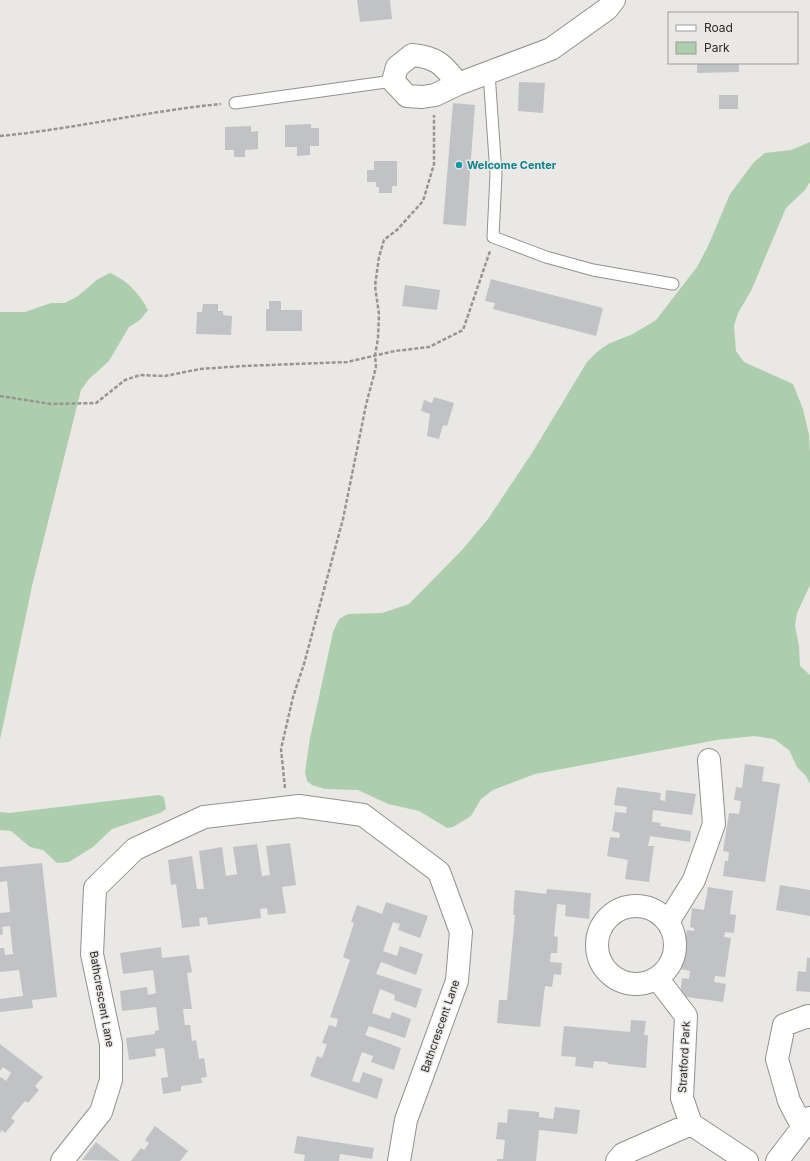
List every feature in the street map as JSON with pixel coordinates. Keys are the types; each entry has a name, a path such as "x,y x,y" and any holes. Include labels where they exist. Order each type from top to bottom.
{"street":[{"path":"458,84 446,68 428,56 412,55 397,67 393,82 407,96 422,97 435,95 458,84 552,49 607,9 614,0"},
{"path":"668,922 694,880 714,824 709,760"},
{"name":"Bathcrescent Lane","path":"62,1161 101,1112 111,1080 111,1044 92,954 95,888 135,849 204,817 299,806 363,815 439,872 460,932 457,981 406,1120 399,1161"},
{"path":"635,906 647,908 659,913 668,922 673,933 675,946 673,958 667,970 657,978 645,984 632,984 619,981 608,974 600,963 597,950 597,937 602,925 611,915 622,908 635,906"},
{"name":"Stratford Park","path":"657,978 686,1016 682,1098 692,1124"},
{"path":"777,1161 808,1125 789,1101 777,1059 784,1025 810,1016"},
{"path":"617,1161 623,1154 692,1124 747,1161"}],"lane":[{"path":"489,73 496,174 493,237 553,259 593,270 673,284"},
{"path":"235,103 393,82"}],"path":[{"path":"287,808 281,749 293,697 304,664 343,520 366,405 376,367 375,356 379,314 375,286 379,257 384,240 398,229 423,201 434,164 435,95"},
{"path":"0,136 44,132 127,116 235,103"},
{"path":"0,396 51,404 96,403 125,380 140,375 165,376 200,369 242,366 347,362 395,351 429,347 463,330 493,237"}],"green space":[{"path":"810,142 810,182 805,190 786,208 751,291 738,313 734,326 736,351 744,362 793,384 803,409 809,435 810,585 797,613 795,626 799,646 800,666 810,675 810,784 806,776 797,767 789,750 774,739 754,736 717,740 535,774 493,790 481,799 471,816 453,827 447,828 419,811 388,804 358,790 325,789 312,785 307,781 305,772 310,738 333,632 339,619 348,614 382,613 409,604 462,550 488,519 532,453 587,362 608,344 633,334 656,320 697,267 709,244 730,194 754,162 765,153 791,150"},
{"path":"110,273 128,284 141,298 148,310 140,320 129,327 109,361 89,379 81,390 32,586 0,740 0,312 25,312 51,303 65,303 78,296 98,279"},
{"path":"159,795 164,797 166,809 160,813 112,829 93,847 69,862 57,863 43,850 30,847 11,831 0,830 0,812 9,813"}],"building":[{"path":"357,0 390,0 392,19 360,22"},
{"path":"697,64 739,64 739,72 697,73"},
{"path":"519,82 545,83 543,113 518,111"},
{"path":"719,95 738,95 738,109 719,109"},
{"name":"Welcome Center","path":"453,103 475,105 466,226 443,224"},
{"path":"311,124 311,128 319,128 319,146 310,146 310,155 297,156 297,147 285,147 285,125"},
{"path":"251,126 251,132 258,131 258,149 245,150 245,157 234,157 234,150 225,150 225,127"},
{"path":"374,161 397,161 397,186 392,186 392,193 379,193 379,187 376,187 376,182 367,182 367,170 374,170"},
{"path":"491,279 603,308 596,336 493,309 495,303 485,301"},
{"path":"405,285 440,290 437,310 402,306"},
{"path":"269,301 281,301 281,310 302,310 302,331 266,331 266,309 269,309"},
{"path":"203,304 218,304 218,311 223,311 223,315 232,316 231,335 196,334 197,312 202,312"},
{"path":"434,397 454,403 447,426 443,425 439,439 427,436 430,414 421,411 424,400 432,403"},
{"path":"745,764 764,767 762,781 780,784 765,882 723,876 725,861 728,861 729,852 723,851 729,813 739,814 741,801 734,800 736,787 742,788"},
{"path":"617,787 661,793 660,800 665,801 666,790 696,794 692,815 653,810 652,822 661,823 660,826 691,831 690,842 650,836 648,846 654,846 649,882 625,879 628,860 607,856 610,837 619,838 620,833 612,831 615,812 626,813 627,807 614,805"},
{"path":"290,843 296,885 282,887 286,913 268,915 267,908 260,909 261,918 208,925 207,917 199,918 200,926 182,928 176,884 171,885 168,860 192,856 197,889 204,889 199,851 222,847 226,876 237,874 233,847 257,844 262,876 270,875 266,846"},
{"path":"42,863 57,997 32,1000 33,1008 0,1012 0,999 23,996 19,970 0,972 0,948 4,948 5,955 13,954 10,926 2,927 3,934 0,935 0,913 10,912 7,881 0,882 0,867"},
{"path":"780,885 810,890 810,916 776,910"},
{"path":"708,887 733,891 730,914 736,915 734,933 725,932 724,937 731,938 725,977 715,976 714,982 726,984 723,1002 680,996 682,978 689,979 690,971 681,969 687,930 694,931 694,928 690,927 692,908 704,910"},
{"path":"547,889 591,893 589,919 565,916 566,905 557,904 554,936 558,937 557,953 551,953 550,962 562,963 561,975 554,974 552,987 545,986 540,1027 497,1023 499,1000 507,1000 515,915 513,915 515,890 546,894"},
{"path":"386,902 428,916 420,938 398,930 400,924 393,922 383,951 397,956 400,946 423,954 416,975 381,962 376,974 422,989 416,1008 394,1000 395,995 380,989 372,1013 390,1019 392,1012 411,1019 405,1038 369,1026 365,1035 401,1048 394,1070 371,1062 373,1056 362,1052 352,1081 359,1083 363,1072 383,1079 377,1099 310,1076 317,1056 322,1058 327,1044 322,1043 329,1025 336,1027 338,1019 330,1017 350,960 343,957 354,923 351,922 357,905 382,914"},
{"path":"161,947 162,958 189,955 192,972 187,973 192,1009 183,1009 185,1025 190,1025 192,1041 196,1040 199,1059 204,1058 207,1077 201,1078 202,1083 181,1086 181,1091 163,1094 161,1078 168,1077 164,1048 155,1049 156,1056 129,1060 126,1038 155,1034 155,1031 159,1030 156,1007 122,1011 120,991 147,987 148,995 156,993 153,970 123,974 120,953"},
{"path":"807,957 810,958 810,992 796,991 798,971 806,972"},
{"path":"631,1020 646,1021 644,1035 648,1035 646,1068 594,1061 593,1068 575,1066 576,1057 561,1056 564,1026 630,1032"},
{"path":"0,1044 43,1077 35,1086 39,1090 28,1103 25,1101 11,1118 15,1121 5,1133 2,1130 0,1133 0,1078 1,1077 6,1081 11,1073 3,1067 0,1071"},
{"path":"555,1107 580,1110 577,1134 539,1130 536,1161 497,1161 497,1159 503,1159 505,1140 496,1139 498,1122 507,1123 508,1109 539,1112 539,1117 553,1119"},
{"path":"155,1126 188,1151 180,1161 131,1161 141,1148 144,1150 149,1143 145,1140"},
{"path":"297,1136 374,1148 372,1159 340,1154 339,1161 304,1161 305,1155 294,1153"},
{"path":"96,1142 120,1161 82,1160"}],"place":[{"name":"Welcome Center","path":"459,165"}]}
